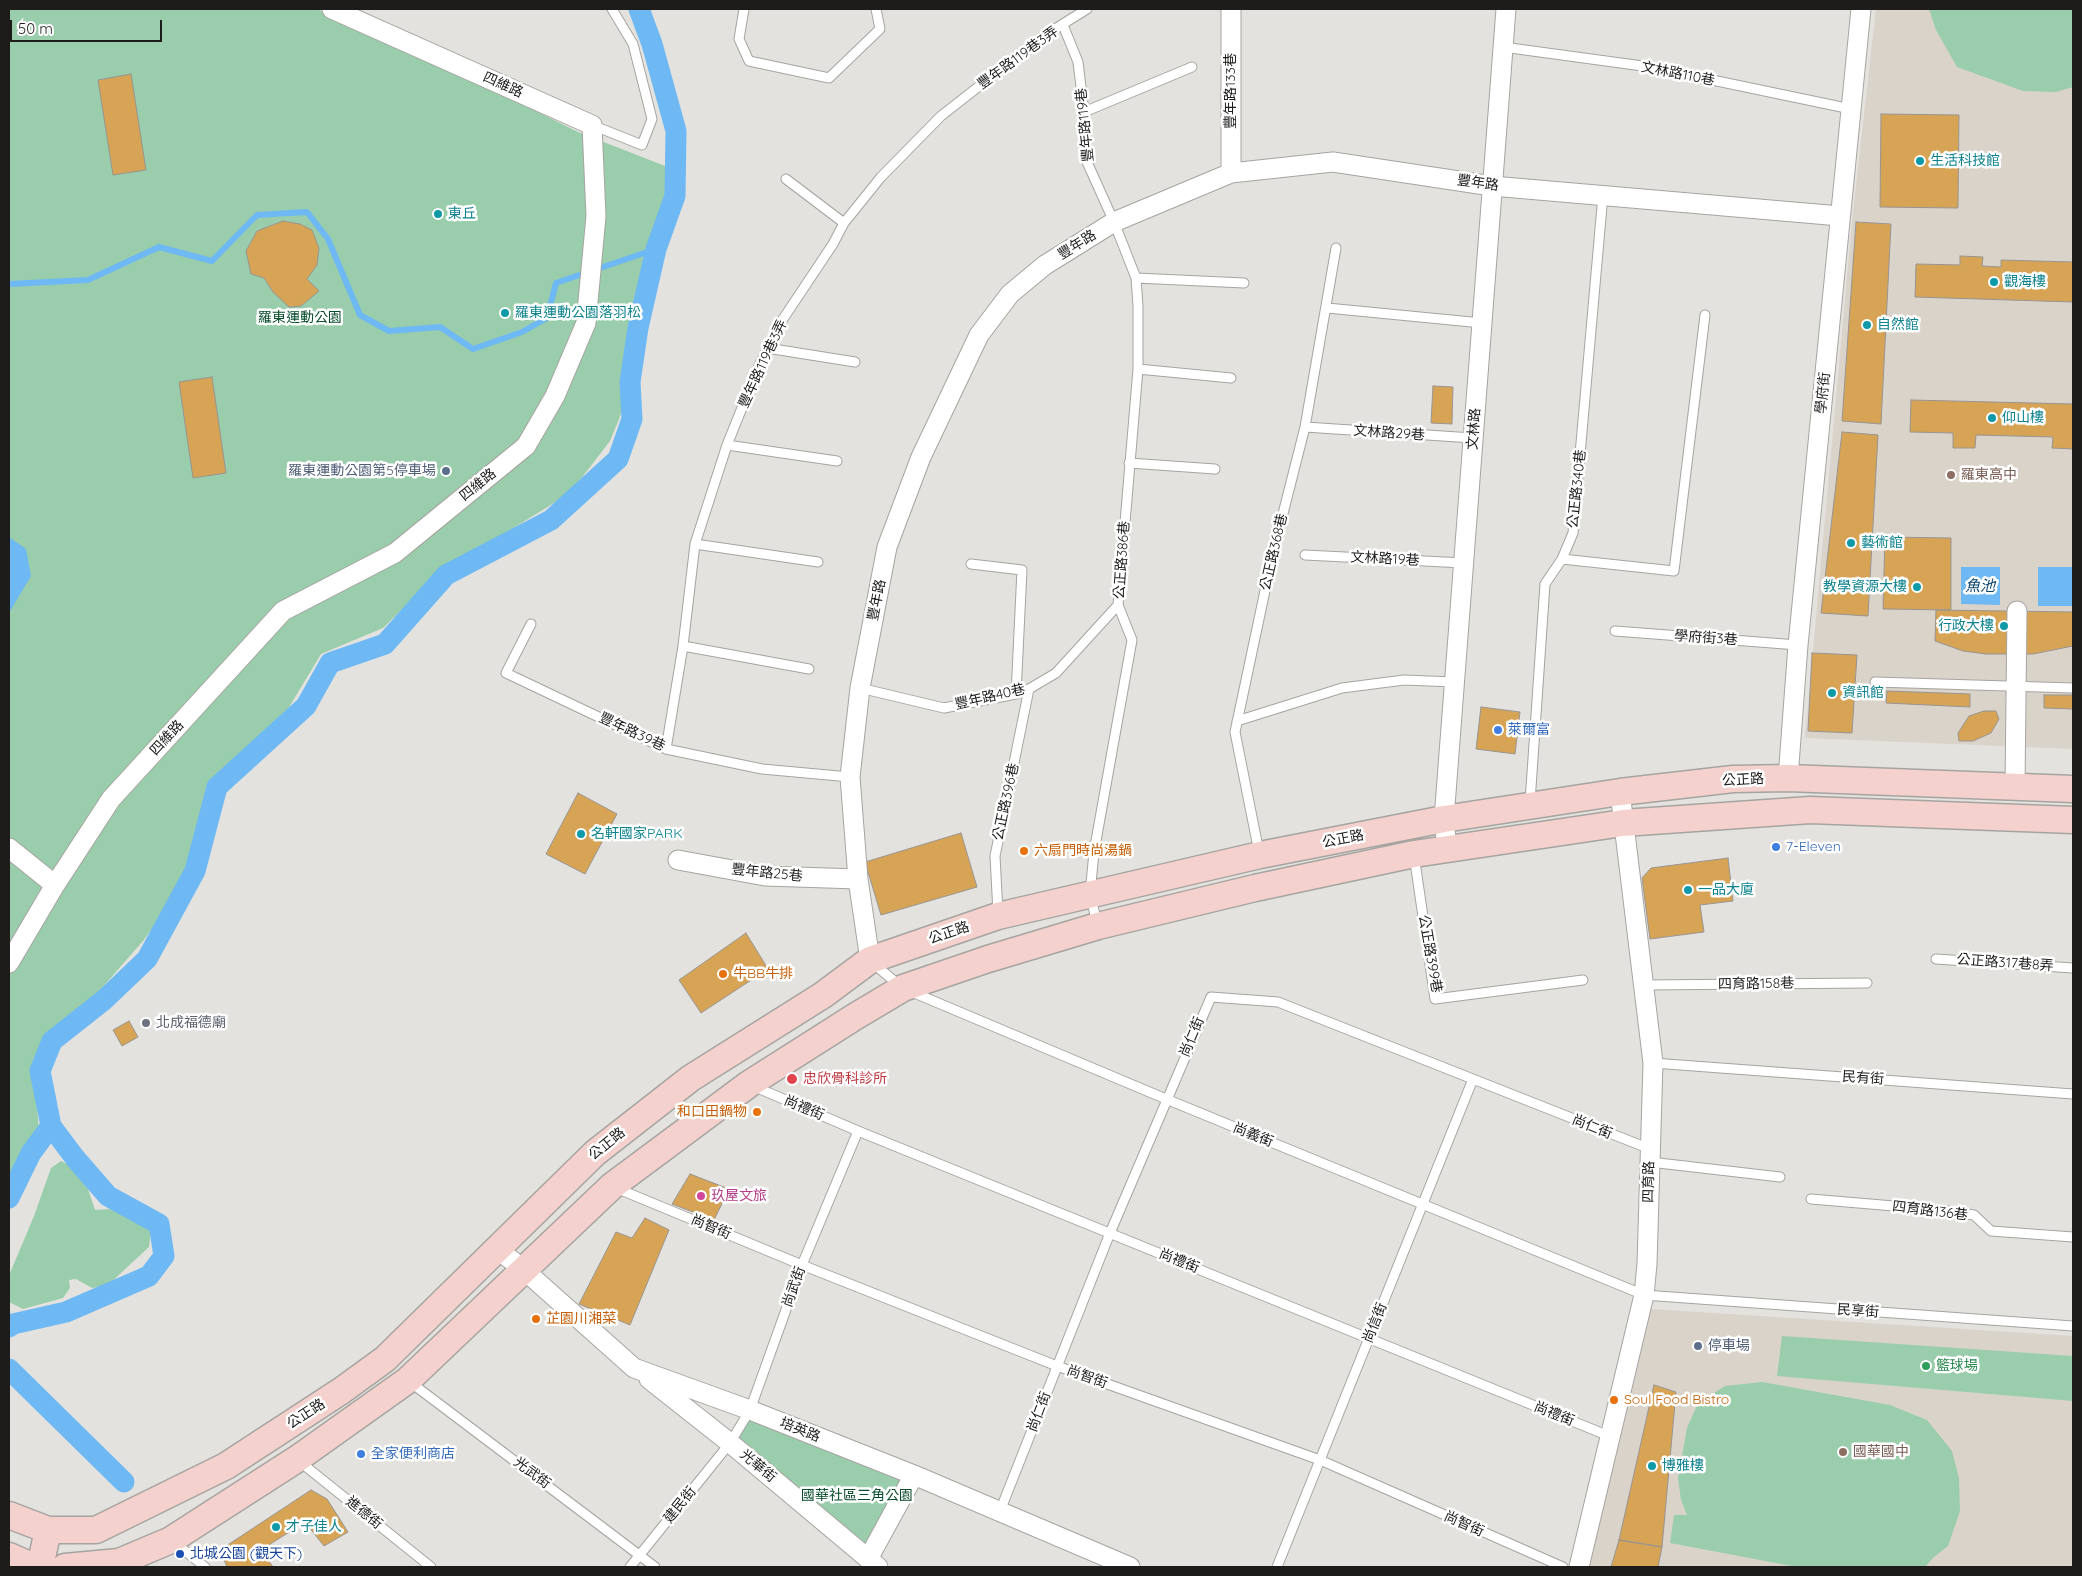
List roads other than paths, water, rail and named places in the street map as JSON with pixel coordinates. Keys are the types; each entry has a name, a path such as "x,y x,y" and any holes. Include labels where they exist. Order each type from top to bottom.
{"street":[{"name":"豐年路133巷","path":"1231,173 1232,9"},
{"name":"文林路","path":"1447,849 1444,819 1506,9"},
{"name":"學府街","path":"1788,778 1798,645 1861,9"},
{"name":"四維路","path":"9,963 55,885 111,799 283,611 395,553 526,446 555,396 586,324 596,216 592,125 341,11"},
{"name":"豐年路","path":"870,960 858,879 850,777 860,688 887,547 921,457 979,335 1010,294 1044,265 1114,222 1231,173 1333,162 1492,186 1840,216"},
{"path":"2016,818 2017,611"},
{"name":"公正路","path":"9,1515 48,1530 96,1530 226,1466 342,1391 385,1359 595,1152 691,1078 823,995 870,960 998,916 1260,855 1444,819 1620,792 1733,779 1788,778 2073,789"},
{"name":"四育路","path":"1579,1567 1644,1295 1647,1264 1653,1063 1620,792"},
{"name":"公正路","path":"65,1567 119,1562 171,1540 297,1459 408,1380 612,1186 749,1084 904,988 988,958 1098,926 1255,888 1414,854 1623,823 1810,810 2073,820"},
{"path":"9,848 55,885"},
{"name":"豐年路25巷","path":"678,860 765,876 858,879"},
{"name":"培英路","path":"496,1249 523,1269 634,1368 750,1410 914,1475 1130,1567"},
{"name":"光華街","path":"634,1368 730,1443 873,1563"},
{"path":"873,1563 914,1475"},
{"path":"40,1567 48,1530"},
{"path":"9,1556 34,1567"}],"lane":[{"path":"592,125 642,146 652,118 633,44 612,9"},
{"path":"744,9 739,39 748,61 829,78 880,29 876,9"},
{"name":"豐年路119巷3弄","path":"666,749 684,646 695,544 727,445 767,348 779,325 833,244 844,223 881,177 941,116 1042,37 1087,9"},
{"name":"豐年路119巷","path":"1063,25 1078,62 1087,162 1114,222"},
{"name":"文林路110巷","path":"1503,47 1650,67 1851,110"},
{"path":"1084,112 1192,67"},
{"path":"786,179 844,223"},
{"name":"公正路340巷","path":"1530,805 1545,584 1562,559 1573,533 1603,195"},
{"name":"公正路386巷","path":"1098,926 1090,894 1094,852 1132,640 1118,605 1138,369 1138,306 1136,278 1114,222"},
{"name":"公正路368巷","path":"1260,855 1234,732 1273,553 1305,427 1336,248"},
{"path":"1136,278 1244,283"},
{"path":"1326,308 1482,323"},
{"path":"1562,559 1674,571 1706,315"},
{"path":"767,348 855,362"},
{"path":"1138,369 1231,378"},
{"name":"文林路29巷","path":"1305,427 1473,438"},
{"path":"727,445 836,460"},
{"path":"1129,463 1215,469"},
{"path":"695,544 818,562"},
{"name":"文林路19巷","path":"1305,555 1464,563"},
{"path":"971,564 1022,570 1016,694"},
{"name":"豐年路40巷","path":"860,688 944,708 1016,694 1029,689 1056,673 1118,605"},
{"name":"豐年路39巷","path":"531,624 506,673 666,749 762,769 850,777"},
{"name":"學府街3巷","path":"1615,631 1798,645"},
{"path":"684,646 809,669"},
{"path":"1237,721 1342,688 1404,680 1454,682"},
{"path":"1875,682 2073,688"},
{"name":"公正路396巷","path":"998,916 994,856 1029,689"},
{"name":"公正路399巷","path":"1414,854 1435,999 1583,980"},
{"name":"公正路317巷8弄","path":"1936,959 2073,968"},
{"name":"尚義街","path":"870,960 904,988 1166,1100 1644,1295"},
{"name":"四育路158巷","path":"1644,985 1868,983"},
{"name":"尚仁街","path":"1000,1511 1110,1234 1210,997 1278,1002 1473,1079 1650,1156"},
{"name":"民有街","path":"1653,1063 2073,1094"},
{"name":"尚信街","path":"1278,1567 1473,1079"},
{"name":"尚禮街","path":"749,1084 858,1131 1609,1436"},
{"name":"尚武街","path":"730,1443 750,1410 802,1265 858,1131"},
{"path":"1650,1156 1780,1177"},
{"name":"尚智街","path":"612,1186 802,1265 1057,1366 1320,1460 1563,1567"},
{"name":"四育路136巷","path":"1811,1199 1941,1210 1974,1215 1991,1231 2073,1237"},
{"name":"民享街","path":"1644,1295 2073,1326"},
{"name":"光武街","path":"408,1380 655,1567"},
{"name":"建民街","path":"630,1567 730,1443"},
{"name":"進德街","path":"297,1459 431,1567"},
{"path":"171,1540 205,1567"}],"water":[{"path":"9,537 26,549 31,576 9,613"},
{"name":"魚池","path":"1961,567 2000,567 2000,605 1961,604"},
{"path":"2038,567 2073,567 2073,606 2038,606"}],"waterway":[{"path":"9,1327 13,1324 66,1312 149,1276 164,1256 159,1224 108,1196 75,1158 51,1126 40,1071 52,1041 104,1000 147,959 195,871 217,787 306,706 330,663 385,644 446,575 551,520 618,459 632,419 630,382 638,328 656,249 675,196 676,131 652,44 639,9"},
{"path":"9,284 88,280 159,247 212,261 257,215 307,212 328,239 360,315 389,331 440,327 473,349 522,332 547,318 556,283 656,249"},
{"path":"9,1198 31,1153 51,1126"},
{"path":"9,1369 124,1482"}],"place":[{"name":"生活科技館","path":"1920,161"},
{"name":"東丘","path":"438,214"},
{"name":"觀海樓","path":"1994,282"},
{"name":"羅東運動公園落羽松","path":"505,313"},
{"name":"自然館","path":"1867,325"},
{"name":"仰山樓","path":"1992,418"},
{"name":"羅東運動公園第5停車場","path":"446,471"},
{"name":"羅東高中","path":"1951,475"},
{"name":"藝術館","path":"1851,543"},
{"name":"教學資源大樓","path":"1917,587"},
{"name":"行政大樓","path":"2004,626"},
{"name":"資訊館","path":"1832,693"},
{"name":"萊爾富","path":"1498,730"},
{"name":"名軒國家PARK","path":"581,834"},
{"name":"7-Eleven","path":"1776,847"},
{"name":"六扇門時尚湯鍋","path":"1024,851"},
{"name":"一品大廈","path":"1688,890"},
{"name":"牛BB牛排","path":"723,974"},
{"name":"北成福德廟","path":"146,1023"},
{"name":"忠欣骨科診所","path":"792,1079"},
{"name":"和口田鍋物","path":"757,1112"},
{"name":"玖屋文旅","path":"701,1196"},
{"name":"芷園川湘菜","path":"536,1319"},
{"name":"停車場","path":"1698,1346"},
{"name":"籃球場","path":"1926,1366"},
{"name":"Soul Food Bistro","path":"1614,1400"},
{"name":"國華國中","path":"1843,1452"},
{"name":"全家便利商店","path":"361,1454"},
{"name":"博雅樓","path":"1652,1466"},
{"name":"才子佳人","path":"276,1527"},
{"name":"北城公園 (觀天下)","path":"180,1554"}],"park label":[{"name":"羅東運動公園","path":"300,318"},
{"name":"國華社區三角公園","path":"857,1496"}]}
